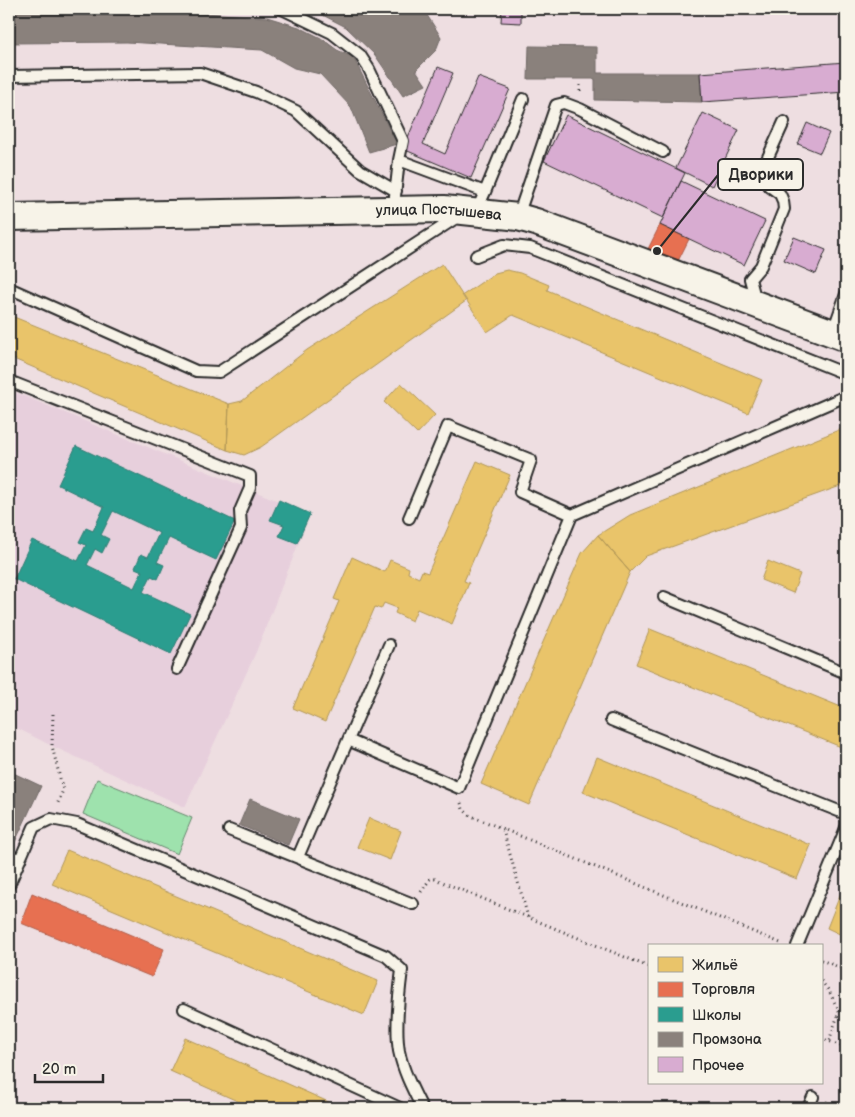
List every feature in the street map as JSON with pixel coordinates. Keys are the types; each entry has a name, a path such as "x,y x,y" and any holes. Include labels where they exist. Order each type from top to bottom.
{"street":[{"name":"улица Постышева","path":"9,217 395,200 444,209 518,217 536,222 839,335"}],"lane":[{"path":"282,9 332,33 360,55 369,69 403,141 395,200"},
{"path":"9,76 200,73 256,92 296,111 395,200"},
{"path":"9,288 196,371 220,372 480,203 523,99"},
{"path":"518,217 556,105 564,103 580,109 663,152"},
{"path":"757,304 750,279 761,266 784,209 780,194 770,186 764,166 784,122"},
{"path":"399,160 485,192"},
{"path":"476,256 504,245 530,248 846,374"},
{"path":"839,335 846,294"},
{"path":"9,382 250,476 250,488 240,511 241,528 178,669"},
{"path":"348,740 458,788 572,515 846,396"},
{"path":"409,518 448,426 531,460 520,492 572,515"},
{"path":"664,597 846,673"},
{"path":"298,857 389,645"},
{"path":"611,720 846,814"},
{"path":"9,885 34,827 51,819 77,824 386,956 402,970 399,1006 399,1050 406,1074 422,1108"},
{"path":"798,944 846,828"},
{"path":"229,830 413,904"},
{"path":"9,855 20,860"},
{"path":"184,1008 400,1108"},
{"path":"808,1108 813,1097"}],"path":[{"path":"51,819 63,790 52,746 54,714"},
{"path":"458,788 463,809 469,815 782,944"},
{"path":"503,830 528,917"},
{"path":"413,904 430,879 435,879 648,967"},
{"path":"822,960 846,970"},
{"path":"822,982 829,991 839,1012 829,1041"},
{"path":"822,1038 846,1048"}],"shaded area":[{"path":"12,391 310,514 256,652 185,807 52,746 9,724 9,399"}],"green space":[{"path":"97,779 192,818 177,854 83,814"}],"building: Жильё":[{"path":"442,264 466,301 261,447 244,455 227,450 229,404 242,401 307,350"},
{"path":"507,270 520,273 549,285 547,290 762,380 748,413 513,315 487,332 463,295 495,273"},
{"path":"9,315 229,404 227,450 9,357"},
{"path":"401,383 435,415 417,434 384,402"},
{"path":"846,427 846,484 646,556 630,572 598,535 630,515"},
{"path":"477,461 510,475 464,581 469,583 452,624 417,609 412,621 395,613 397,608 384,603 381,609 375,607 325,722 293,708 339,601 334,599 352,557 385,572 390,560 409,568 408,573 419,578 422,571 428,573"},
{"path":"598,535 630,572 529,805 481,784 582,553"},
{"path":"768,561 800,574 793,593 761,580"},
{"path":"650,629 846,709 846,749 636,664"},
{"path":"597,757 811,845 797,879 583,792"},
{"path":"369,818 401,831 390,860 357,847"},
{"path":"67,850 378,981 364,1015 52,884"},
{"path":"846,880 846,937 827,928"},
{"path":"185,1038 342,1108 253,1108 170,1071"}],"building: Торговля":[{"path":"660,225 689,239 676,265 647,251"},
{"path":"32,893 164,949 152,977 21,923"}],"building: Школы":[{"path":"76,446 235,521 216,560 169,538 157,562 164,565 158,579 151,576 143,592 190,614 171,654 14,579 32,540 78,561 86,545 79,542 86,528 93,531 104,507 58,485","holes":["113,511 159,533 148,557 141,554 135,568 142,571 134,588 87,565 95,549 102,553 109,539 101,535"]},
{"path":"279,500 310,514 297,543 279,536 284,525 270,520"}],"building: Промзона":[{"path":"9,9 204,13 267,17 299,27 321,38 337,50 353,57 397,144 369,152 351,107 320,74 294,68 262,50 127,42 9,43"},
{"path":"311,9 423,9 441,37 436,50 416,70 426,85 403,96 375,55 346,27"},
{"path":"529,46 597,47 597,73 700,73 702,102 595,100 595,79 528,79"},
{"path":"9,771 41,786 15,842 9,839"},
{"path":"250,799 299,819 288,845 239,825"}],"building: Прочее":[{"path":"447,9 469,9 469,11 447,12"},
{"path":"502,9 521,9 521,23 501,22"},
{"path":"846,62 846,92 702,102 700,73"},
{"path":"438,67 453,73 423,144 445,154 478,77 510,89 471,178 403,149"},
{"path":"703,113 739,130 712,186 676,168"},
{"path":"566,115 685,173 663,218 544,161"},
{"path":"807,123 829,133 820,153 798,144"},
{"path":"681,181 765,221 744,265 660,225"},
{"path":"794,237 826,250 816,274 784,260"}],"place":[{"name":"Дворики","path":"657,251"}]}
